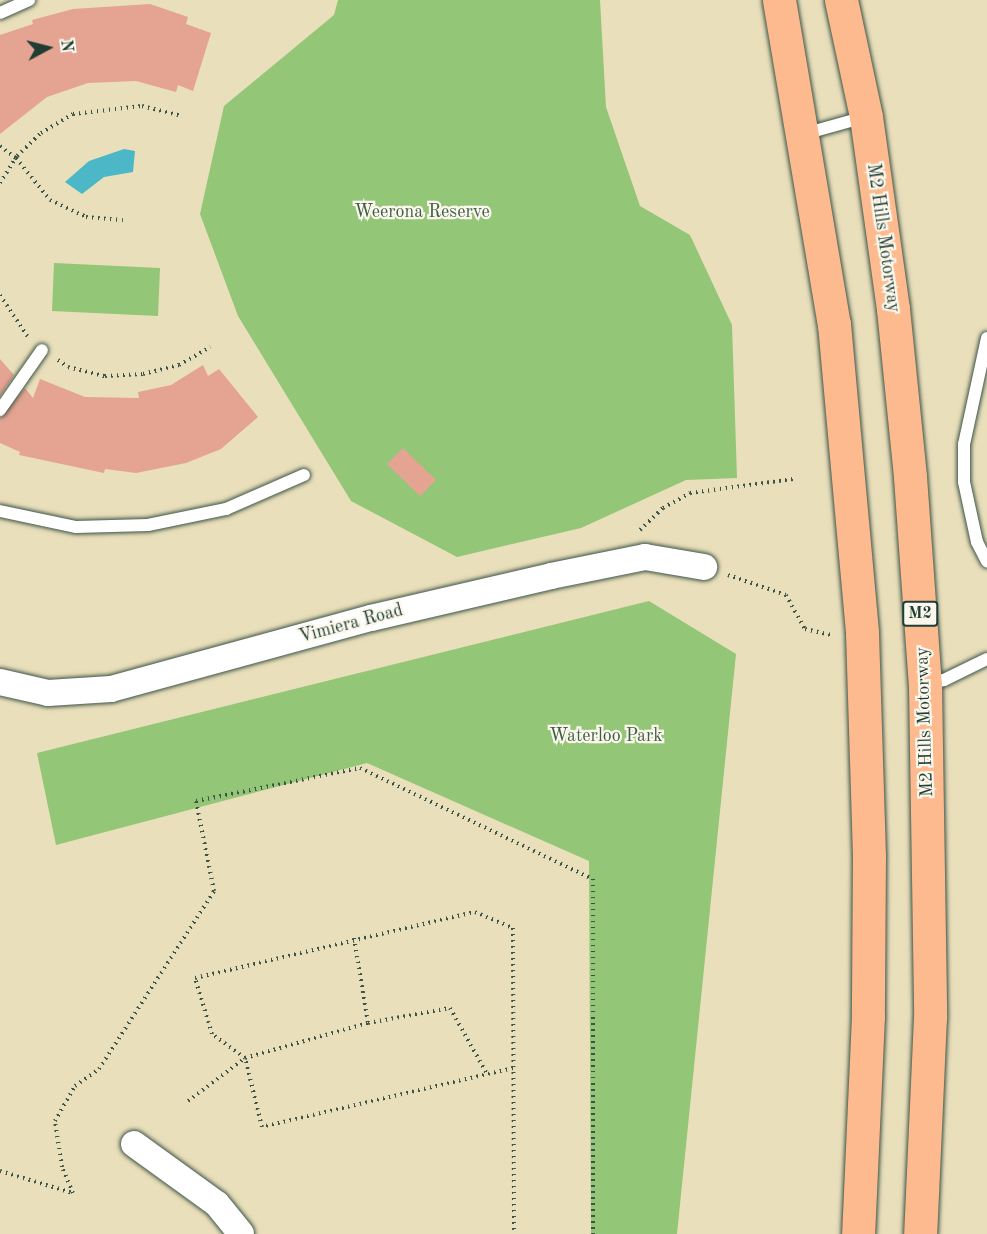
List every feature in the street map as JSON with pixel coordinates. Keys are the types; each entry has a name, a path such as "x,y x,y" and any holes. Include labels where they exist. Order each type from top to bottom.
{"highway":[{"path":"779,0 834,324 862,633 869,867 868,1016 858,1234"},
{"name":"M2 Hills Motorway","path":"842,0 866,117 906,432 925,684 930,1017 920,1234"}],"street":[{"name":"Vimiera Road","path":"0,682 48,693 111,688 371,618 550,576 645,557 704,567"},
{"path":"134,1144 217,1204 241,1234"}],"lane":[{"path":"0,13 29,0"},
{"path":"803,134 866,117"},
{"path":"987,338 964,444 963,482 977,542 987,562"},
{"path":"0,410 42,350"},
{"path":"0,511 76,527 148,525 226,509 304,474"},
{"path":"925,684 944,680 987,659"}],"path":[{"path":"0,183 16,158 41,133 73,114 142,106 182,116"},
{"path":"0,146 16,158 50,200 86,217 123,220"},
{"path":"0,295 12,317 42,350 68,367 105,376 143,374 179,365 210,347"},
{"path":"629,534 690,493 793,479"},
{"path":"704,567 786,595 805,629 821,635 862,633"},
{"path":"0,1171 73,1193 62,1167 55,1121 75,1086 99,1070 214,891 196,801 360,768 593,879 593,1234"},
{"path":"513,1068 262,1127 245,1058 212,1034 195,978 354,938 475,912 513,928 514,1234"},
{"path":"354,938 368,1023"},
{"path":"188,1101 245,1058 368,1023 450,1008 487,1074"}],"green space":[{"name":"Weerona Reserve","path":"338,0 600,0 606,107 640,206 690,235 732,325 737,478 686,480 581,528 457,557 351,501 238,316 200,214 224,106 334,15"},
{"path":"54,263 160,268 158,316 52,311"},
{"name":"Waterloo Park","path":"649,601 736,654 677,1234 591,1234 589,861 367,763 56,845 37,753"}],"water":[{"path":"124,149 135,151 133,172 104,177 82,194 65,182 89,161"}],"building":[{"path":"150,4 188,17 186,24 211,33 193,91 178,85 176,92 136,81 88,83 47,97 0,134 0,35 33,24 32,20 73,9"},
{"path":"0,359 14,375 0,396"},
{"path":"203,365 208,376 219,369 258,417 221,449 186,463 136,473 105,469 104,473 19,455 20,452 0,443 0,418 25,388 33,398 40,379 85,397 139,398 138,392 171,385"},
{"path":"403,448 436,480 420,496 387,464"}]}
